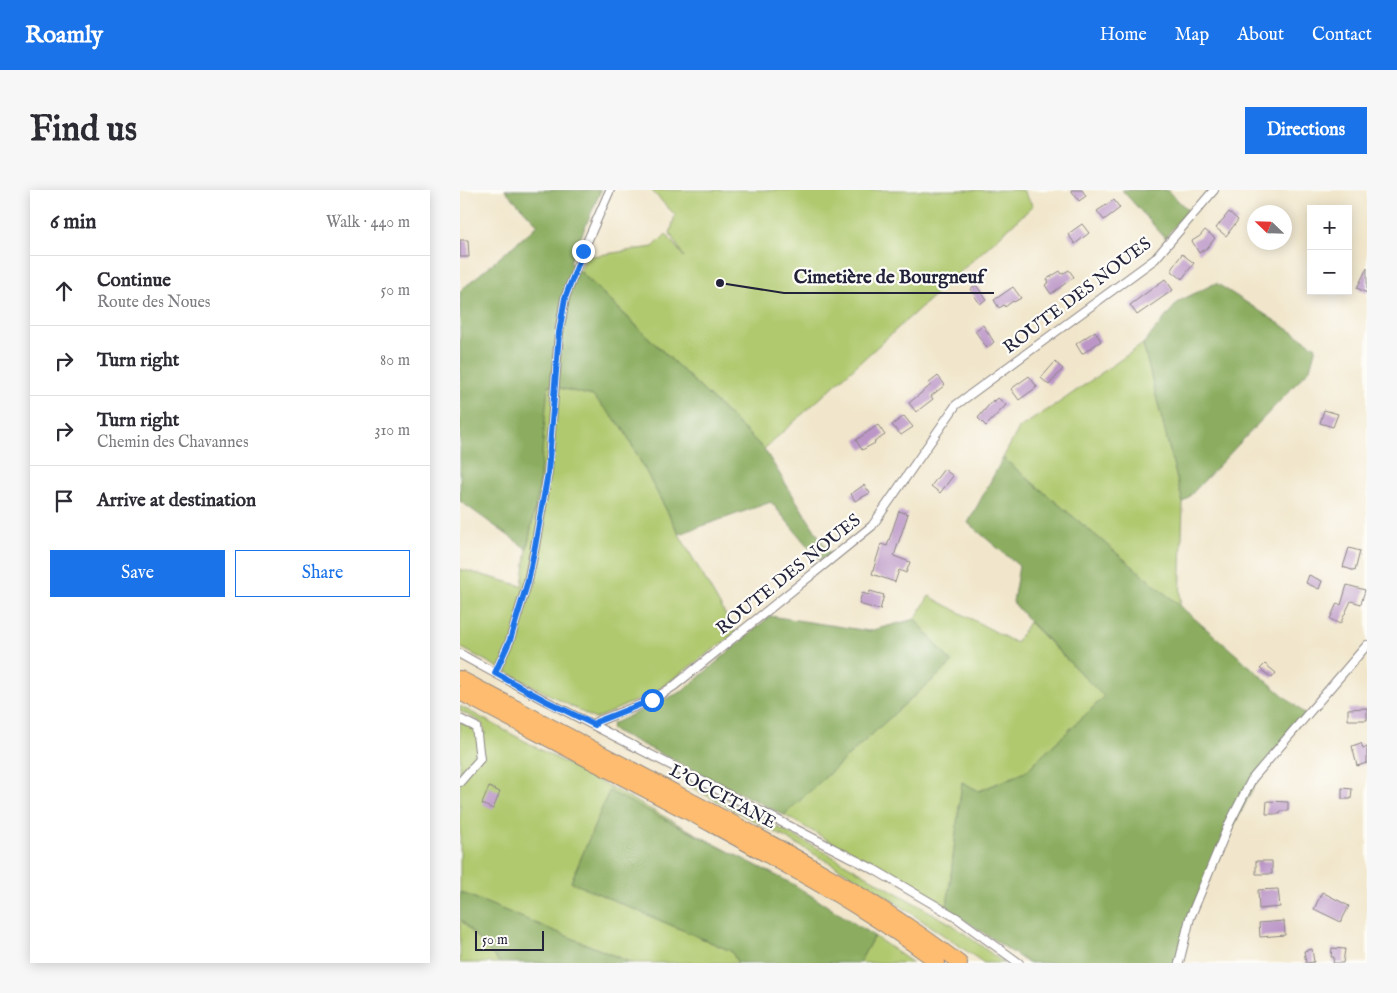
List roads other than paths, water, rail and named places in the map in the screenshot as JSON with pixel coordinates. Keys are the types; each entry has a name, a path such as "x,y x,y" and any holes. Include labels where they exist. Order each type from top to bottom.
{"highway":[{"name":"L'OCCITANE","path":"460,678 777,846 852,890 935,944 960,963"},
{"name":"L'OCCITANE","path":"460,693 817,883 884,925 938,963"}],"street":[{"path":"495,673 510,640 528,581 534,552 548,473 559,333 565,298 610,190"},
{"name":"ROUTE DES NOUES","path":"595,725 596,722 652,700 674,686 872,526 956,405 1155,259 1214,190"},
{"path":"1178,963 1190,918 1229,824 1252,779 1367,645"},
{"path":"460,654 546,701 875,870 957,918 1019,963"},
{"path":"460,719 476,727 480,760 460,782"}],"place":[{"name":"Cimetière de Bourgneuf","path":"720,283"}]}
